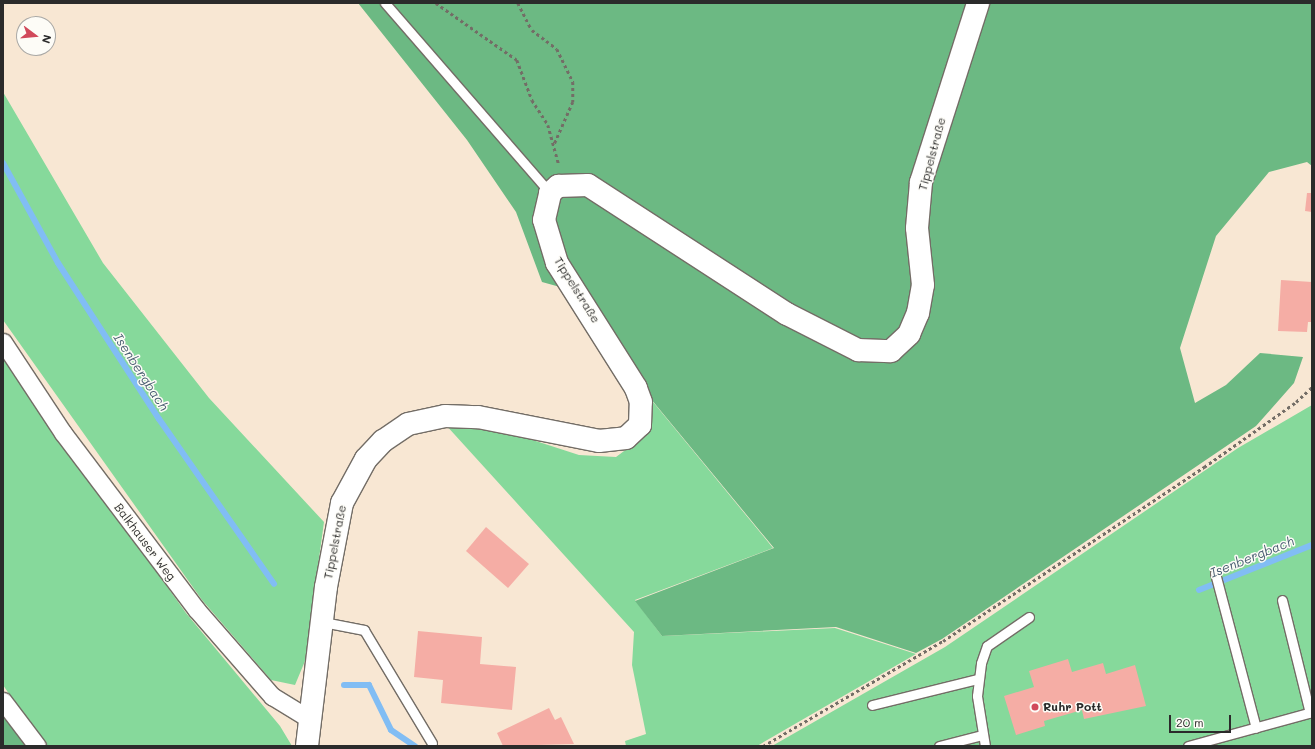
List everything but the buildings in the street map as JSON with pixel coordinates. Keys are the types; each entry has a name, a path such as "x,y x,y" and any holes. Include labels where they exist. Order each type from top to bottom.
{"street":[{"name":"Tippelstraße","path":"307,746 323,622 342,503 366,459 394,431 427,418 478,417 583,439 616,441 634,433 640,425 642,402 636,388 557,263 544,220 554,189 572,183 602,192 786,314 858,350 891,351 909,334 918,313 923,285 917,228 921,182 978,3"},
{"name":"Balkhauser Weg","path":"3,342 63,433 196,609 272,696 311,720"},
{"path":"3,701 36,746"}],"lane":[{"path":"385,3 554,189"},
{"path":"1215,573 1223,597 1256,728"},
{"path":"1188,746 1222,742 1256,728 1311,713 1282,600"},
{"path":"985,746 982,734 977,678 987,646 1029,617"},
{"path":"323,622 364,630 432,744"},
{"path":"872,706 977,678"},
{"path":"939,746 982,734"}],"path":[{"path":"436,3 517,60 554,146 559,162 554,189"},
{"path":"518,3 532,30 556,49 573,82 573,102 554,146"},
{"path":"763,746 944,641 1216,458 1312,387"}],"green space":[{"path":"358,3 1312,3 1312,166 1307,162 1269,172 1216,236 1180,348 1195,403 1226,385 1260,353 1303,357 1294,383 1256,426 942,639 916,653 836,627 662,636 635,601 774,548 646,393 589,295 542,282 516,212 467,140"},
{"path":"3,92 103,263 209,398 324,522 305,661 295,685 271,680 202,600 3,320"},
{"path":"3,357 186,613 280,726 292,746 44,746 3,685"},
{"path":"644,391 773,548 635,600 662,636 835,628 916,654 757,746 626,746 625,741 646,734 632,665 634,632 445,424 505,431 579,455 616,457 647,434"},
{"path":"1312,405 1312,746 772,746 945,647 1238,448"},
{"path":"3,710 30,746 3,746"}],"waterway":[{"name":"Isenbergbach","path":"3,163 58,263 159,419 274,584"},
{"name":"Isenbergbach","path":"1199,590 1312,545"},
{"name":"Isenbergbach","path":"344,685 369,685 391,730 415,746"}],"place":[{"name":"Ruhr Pott","path":"1035,707"}]}
